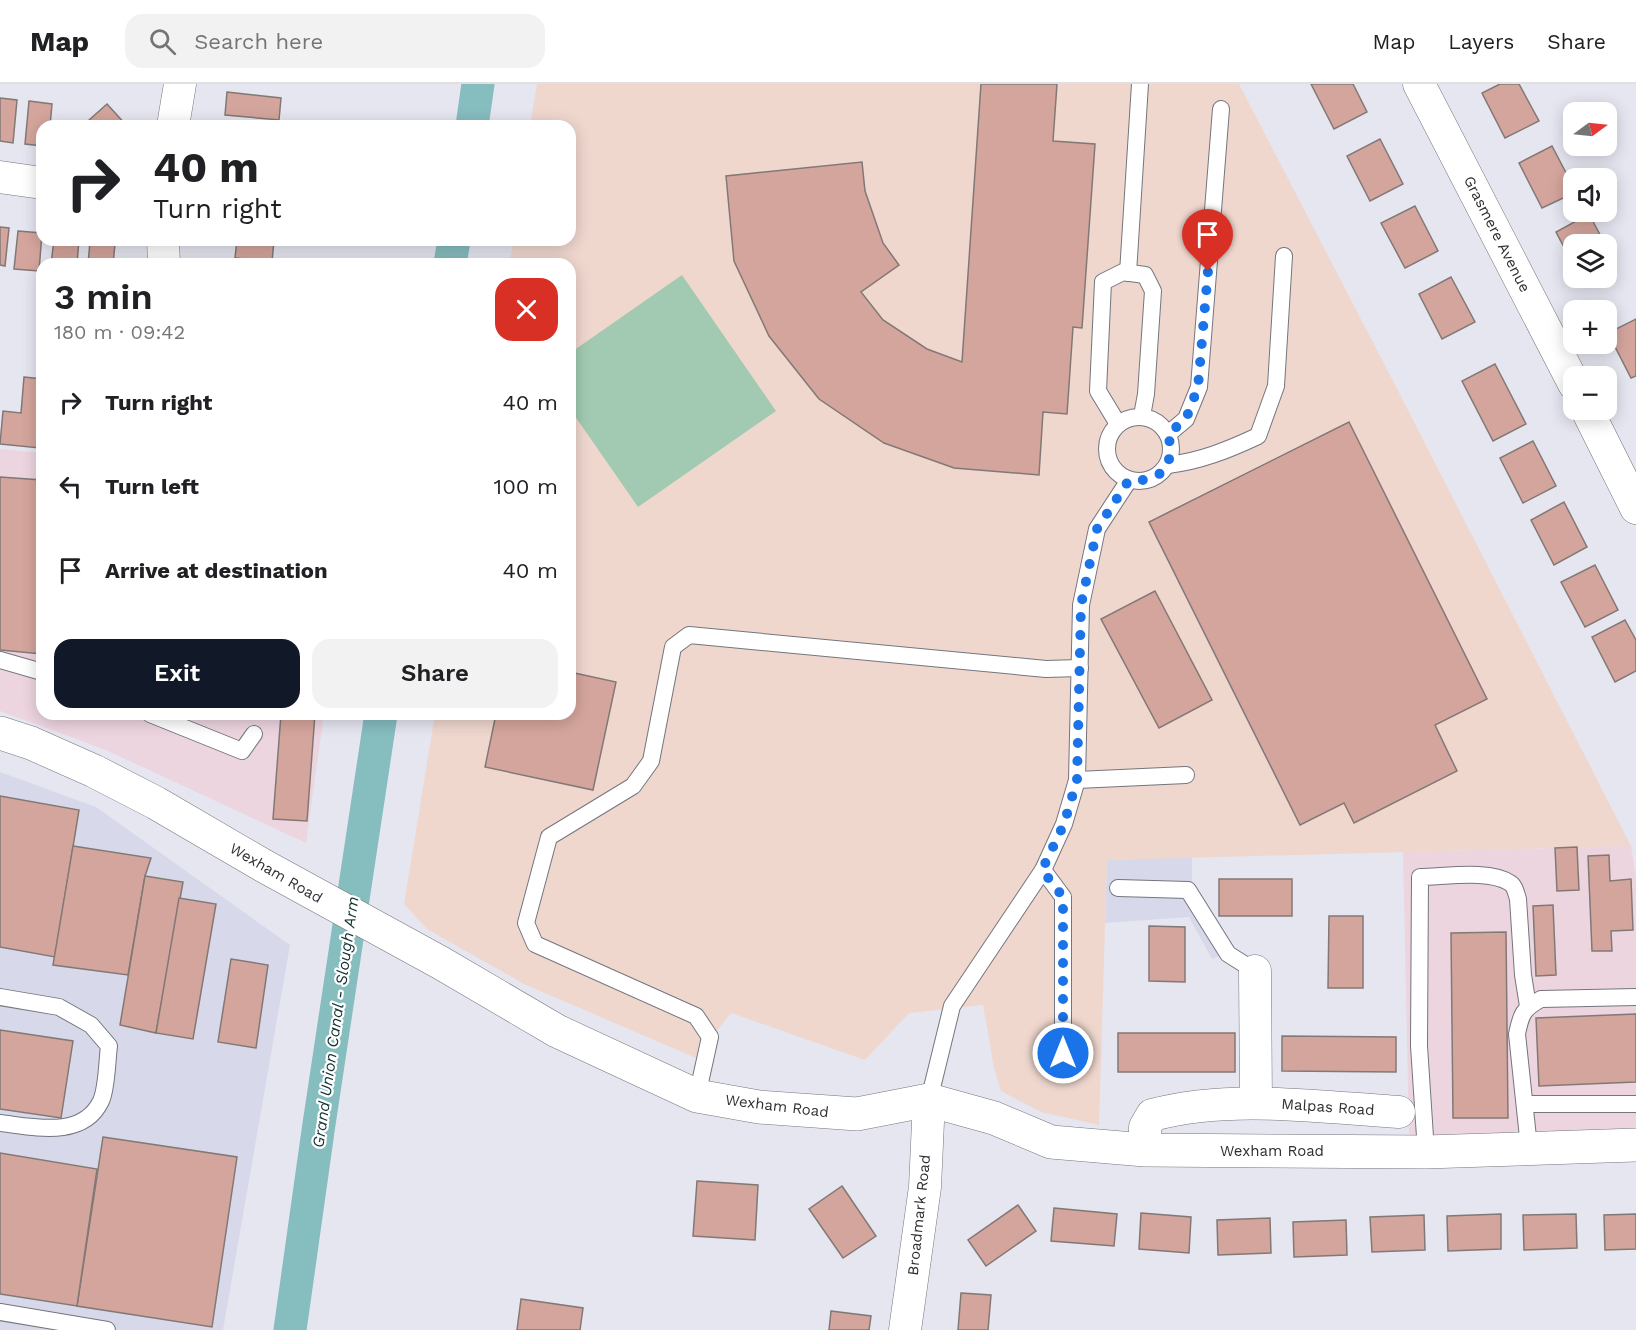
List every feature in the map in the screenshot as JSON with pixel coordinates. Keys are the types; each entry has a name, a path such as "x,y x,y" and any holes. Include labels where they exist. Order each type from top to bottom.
{"street":[{"path":"174,120 180,84"},
{"name":"Grasmere Avenue","path":"1419,84 1565,366"},
{"path":"0,177 36,182"},
{"path":"1592,420 1636,507"},
{"name":"Wexham Road","path":"0,733 31,743 94,771 156,803 557,1031 698,1095 759,1107 857,1114 929,1100 994,1118 1052,1142 1145,1150 1426,1152 1636,1145"},
{"path":"1256,971 1257,1102"},
{"name":"Broadmark Road","path":"905,1330 925,1187 929,1100"},
{"name":"Malpas Road","path":"1145,1150 1145,1127 1152,1115 1169,1111 1257,1102 1399,1112"}],"lane":[{"path":"1128,273 1140,84"},
{"path":"1168,434 1186,419 1198,387 1221,109"},
{"path":"1168,465 1217,455 1258,436 1276,386 1284,256"},
{"path":"1118,424 1098,390 1103,282 1123,272 1144,275 1153,291 1146,394 1142,416"},
{"path":"1142,416 1157,422 1168,434 1172,449 1168,465 1158,476 1144,481 1129,480 1113,469 1106,450 1112,432 1118,424 1142,416"},
{"path":"929,1100 952,1006 1042,870 1064,824 1077,780 1081,605 1097,529 1129,480"},
{"path":"698,1095 710,1037 696,1016 535,944 526,923 549,837 633,786 651,761 673,647 689,635 1046,669 1080,668"},
{"path":"0,660 36,670"},
{"path":"165,720 243,752 254,734"},
{"path":"1077,780 1186,775"},
{"path":"1042,870 1063,897 1063,1053"},
{"path":"1426,1152 1419,1046 1420,877 1492,876 1510,883 1518,899 1527,1006"},
{"path":"1118,888 1188,890 1228,954 1256,971"},
{"path":"0,997 59,1006 92,1025 109,1046 102,1100 90,1119 69,1127 48,1128 0,1124"},
{"path":"1528,1147 1517,1034 1520,1017 1527,1006 1541,999 1636,997"},
{"path":"1525,1104 1636,1104"},
{"path":"0,1312 107,1330"}],"shaded area":[{"path":"537,84 1239,84 1631,846 1107,860 1099,1125 1041,1112 1001,1091 994,1068 983,1005 909,1013 865,1060 731,1013 696,1058 524,984 427,929 404,904 434,720 576,720 576,258 511,258 512,246 576,246 576,120 531,120"},
{"path":"0,449 36,452 36,720 323,720 306,843 106,750 0,711"},
{"path":"0,772 96,807 290,945 223,1330 0,1330"},
{"path":"1631,846 1636,877 1636,1129 1409,1136 1403,852"},
{"path":"1192,857 1192,892 1224,954 1212,959 1189,917 1105,923 1107,860"}],"green space":[{"path":"682,275 776,411 638,507 576,418 576,349"}],"building":[{"path":"981,84 1057,84 1053,141 1095,144 1082,328 1073,327 1067,414 1043,412 1039,475 954,468 884,443 819,399 769,336 734,261 726,176 862,162 865,191 883,243 899,265 861,292 883,320 927,349 962,362"},
{"path":"1311,84 1353,84 1367,112 1334,129"},
{"path":"1500,84 1519,84 1539,121 1505,138 1482,93"},
{"path":"227,92 281,98 279,120 225,115"},
{"path":"0,98 17,100 13,143 0,141"},
{"path":"29,101 52,104 51,120 36,120 36,145 25,144"},
{"path":"107,104 122,120 89,120"},
{"path":"1380,139 1403,184 1370,201 1347,156"},
{"path":"1552,146 1564,168 1563,198 1542,208 1519,163"},
{"path":"1415,206 1438,251 1405,268 1381,223"},
{"path":"1574,222 1593,222 1600,234 1563,234 1563,245 1556,232"},
{"path":"0,227 9,228 5,266 0,265"},
{"path":"18,231 36,232 36,246 41,246 40,258 36,258 36,271 14,269"},
{"path":"53,246 78,246 78,258 52,258"},
{"path":"90,246 115,246 114,258 89,258"},
{"path":"236,246 273,246 272,258 235,258"},
{"path":"1451,277 1475,322 1442,339 1419,294"},
{"path":"1636,319 1636,376 1631,378 1617,351 1617,328"},
{"path":"1495,364 1526,424 1493,441 1462,381"},
{"path":"24,377 36,378 36,448 0,444 3,411 21,413"},
{"path":"1349,422 1487,699 1435,725 1457,771 1354,823 1344,803 1300,825 1149,522"},
{"path":"1533,441 1556,486 1523,503 1500,458"},
{"path":"0,477 36,480 36,653 0,650"},
{"path":"1564,502 1587,547 1554,565 1531,520"},
{"path":"1595,565 1618,610 1585,627 1561,582"},
{"path":"1155,591 1212,700 1159,728 1101,619"},
{"path":"1625,620 1636,640 1636,671 1615,682 1592,637"},
{"path":"576,673 616,682 593,790 485,767 495,720 576,720"},
{"path":"281,720 315,720 307,821 273,819"},
{"path":"0,796 79,810 55,957 0,947"},
{"path":"73,846 151,858 145,876 128,975 53,965"},
{"path":"1577,847 1579,890 1557,891 1555,848"},
{"path":"1609,855 1610,881 1631,879 1633,930 1611,931 1612,951 1592,951 1588,856"},
{"path":"145,876 183,882 156,1033 120,1025"},
{"path":"1219,879 1292,879 1292,916 1219,916"},
{"path":"179,898 216,904 193,1039 156,1033"},
{"path":"1553,905 1556,975 1536,976 1533,906"},
{"path":"1329,916 1363,916 1363,988 1328,988"},
{"path":"1149,926 1185,927 1185,982 1149,981"},
{"path":"1506,932 1508,1118 1453,1118 1451,933"},
{"path":"231,959 268,965 256,1048 218,1042"},
{"path":"1636,1014 1636,1082 1539,1086 1536,1018"},
{"path":"0,1030 73,1041 61,1118 0,1109"},
{"path":"1118,1033 1235,1033 1235,1072 1118,1072"},
{"path":"1282,1036 1396,1037 1396,1072 1282,1071"},
{"path":"103,1137 237,1157 212,1327 77,1306"},
{"path":"0,1153 97,1169 77,1306 0,1294"},
{"path":"697,1181 758,1185 755,1240 693,1236"},
{"path":"842,1186 876,1236 843,1258 809,1209"},
{"path":"1018,1205 1036,1231 986,1266 968,1240"},
{"path":"1054,1208 1117,1214 1114,1246 1051,1241"},
{"path":"1141,1213 1191,1217 1189,1253 1139,1249"},
{"path":"1501,1214 1501,1249 1448,1251 1447,1216"},
{"path":"1576,1214 1577,1248 1524,1250 1523,1215"},
{"path":"1636,1214 1636,1249 1605,1250 1604,1215"},
{"path":"1424,1215 1425,1250 1372,1252 1370,1217"},
{"path":"1270,1218 1271,1253 1218,1255 1217,1220"},
{"path":"1346,1220 1347,1255 1294,1257 1293,1222"},
{"path":"961,1293 991,1295 988,1330 958,1330"},
{"path":"521,1299 583,1308 580,1330 517,1330"},
{"path":"831,1311 871,1316 869,1330 829,1330"}],"waterway":[{"name":"Grand Union Canal - Slough Arm","path":"473,120 478,84"},
{"name":"Grand Union Canal - Slough Arm","path":"451,258 453,246"},
{"name":"Grand Union Canal - Slough Arm","path":"290,1330 380,720"}],"route":[{"path":"1063,1053 1063,897 1042,870 1064,824 1077,780 1081,605 1097,529 1129,480 1144,481 1158,476 1168,465 1172,449 1168,434 1186,419 1198,387 1208,271"}]}
